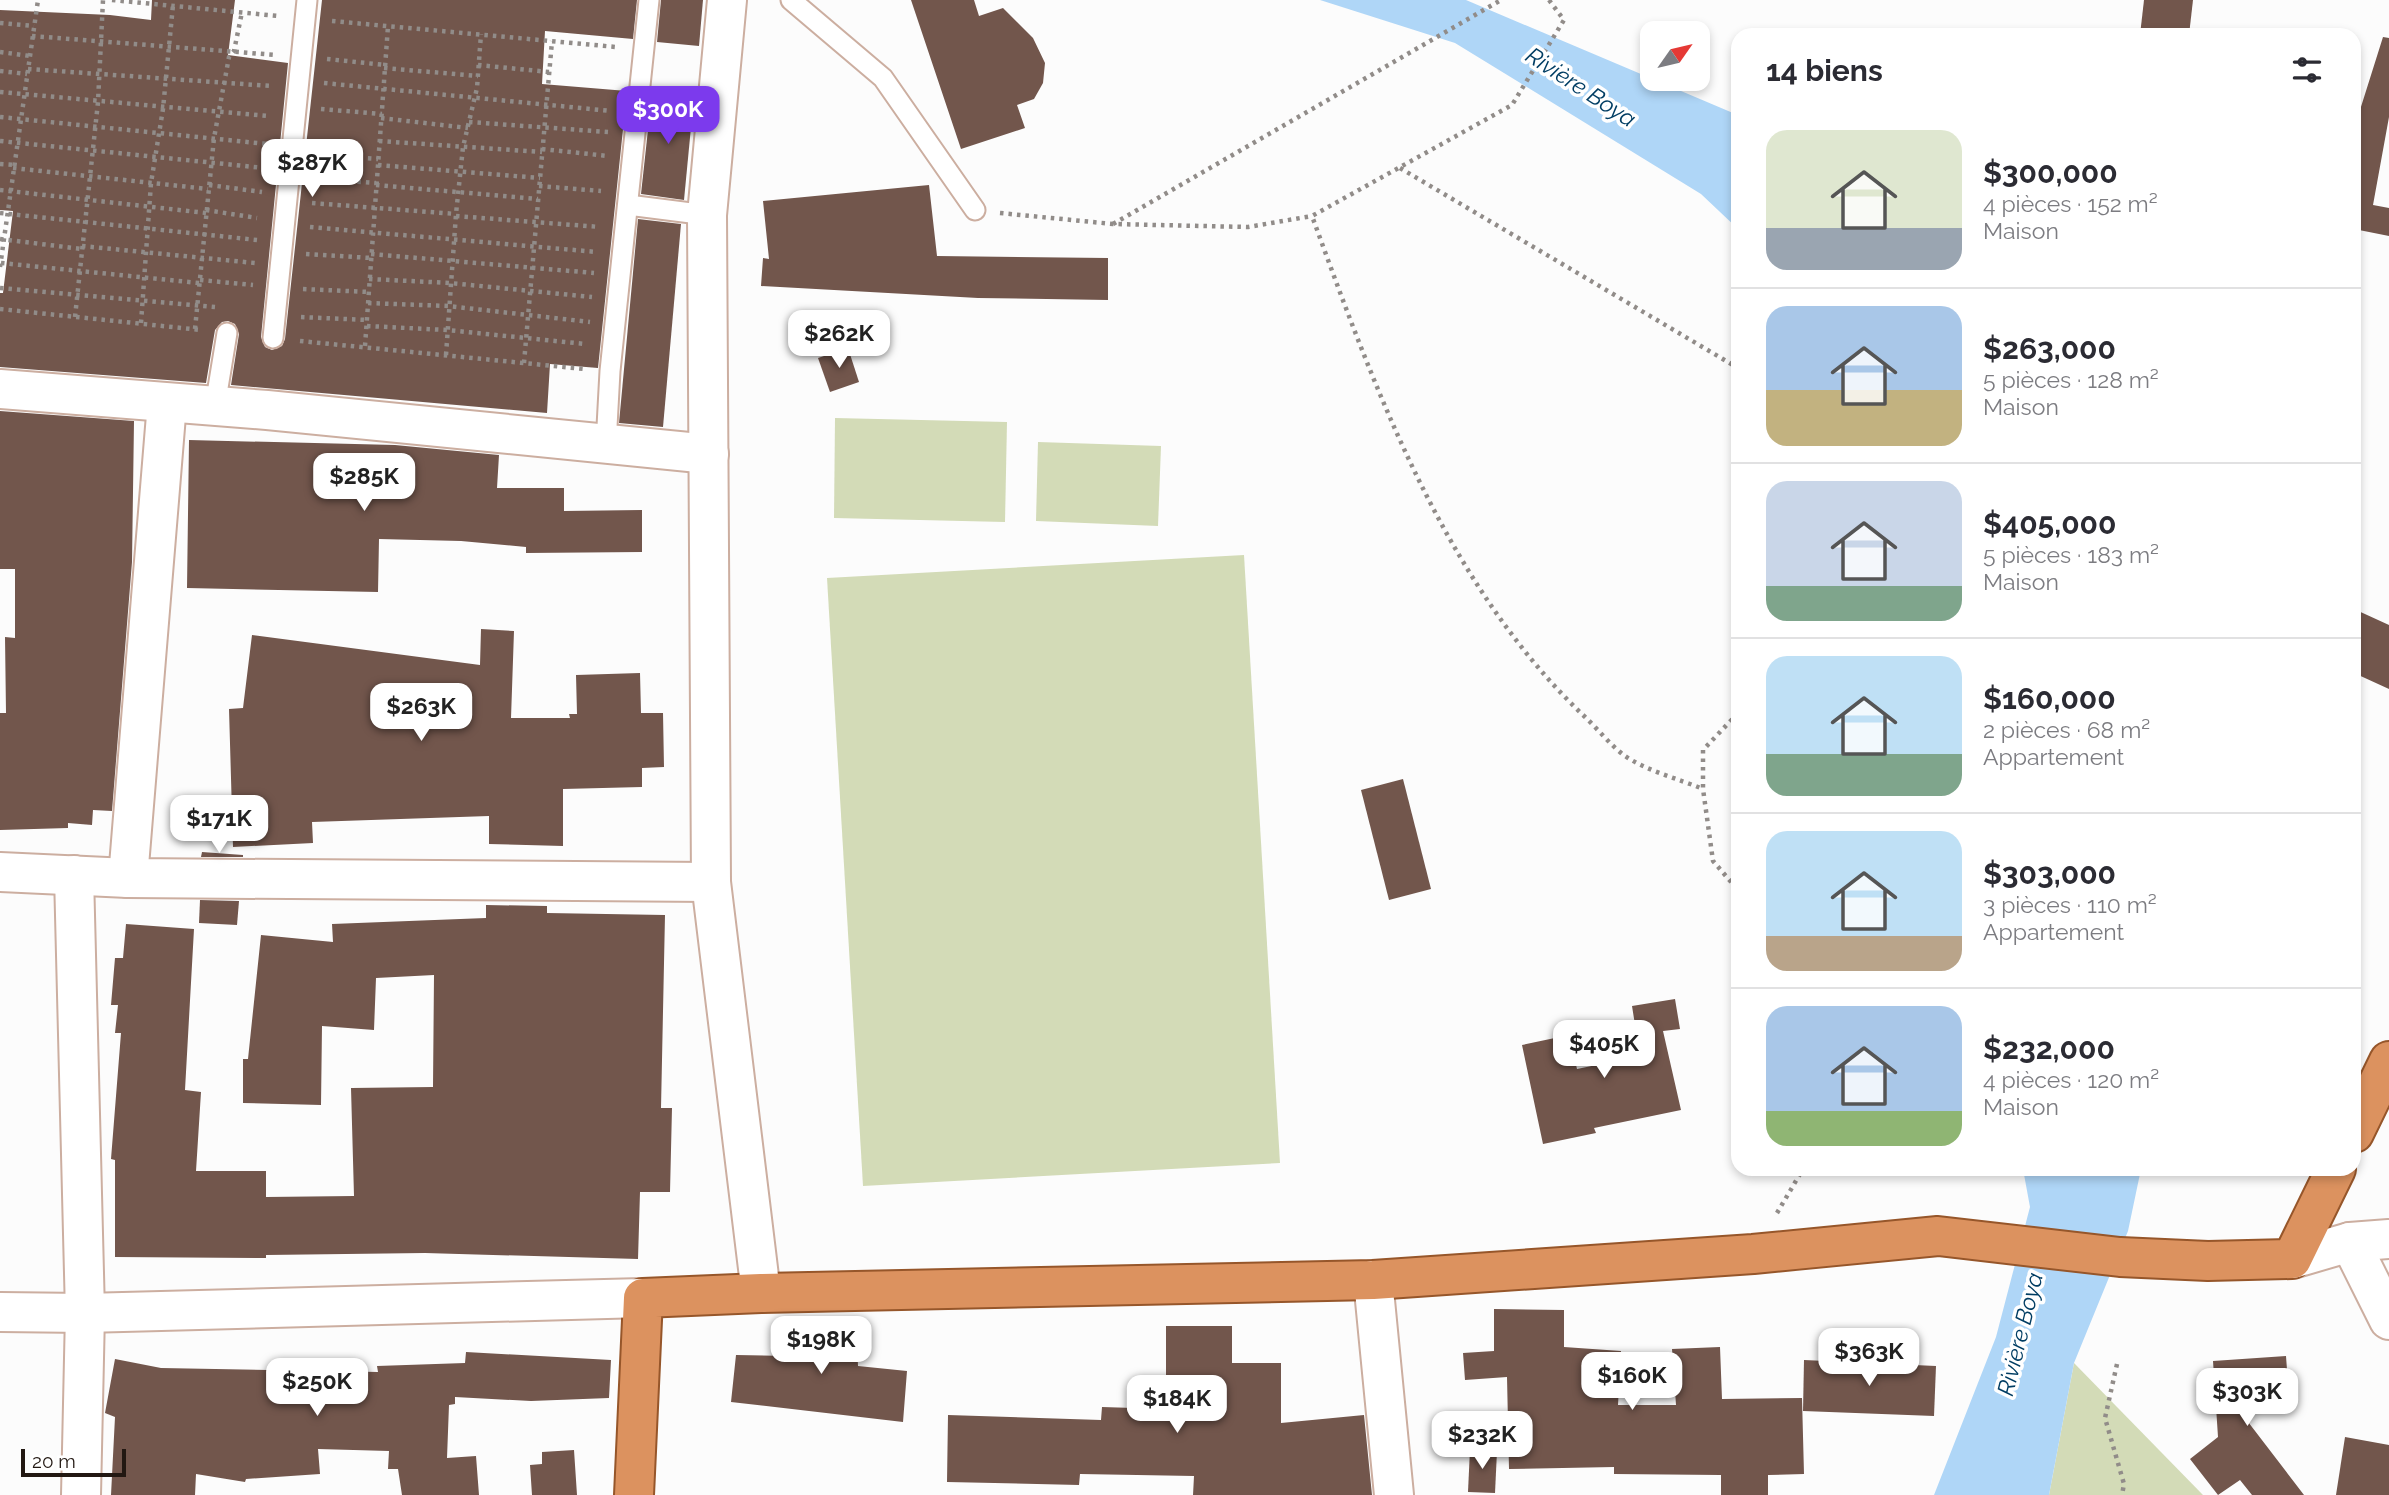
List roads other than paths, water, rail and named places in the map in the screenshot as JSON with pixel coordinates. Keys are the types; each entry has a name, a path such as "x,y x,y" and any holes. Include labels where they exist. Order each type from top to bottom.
{"highway":[{"path":"2361,1118 2389,1060"},
{"path":"634,1495 643,1298 1373,1280 1753,1254 1938,1236 2120,1257 2208,1261 2292,1259 2333,1176"}],"street":[{"path":"727,0 707,215 711,882 761,1293"},
{"path":"0,389 215,406 709,454"},
{"path":"128,878 167,403"},
{"path":"0,872 128,878 711,882"},
{"path":"74,875 85,1313 81,1495"},
{"path":"2292,1259 2350,1242 2389,1239"},
{"path":"2350,1242 2389,1320"},
{"path":"1373,1280 1394,1495"},
{"path":"0,1312 85,1313 643,1298"}],"lane":[{"path":"606,445 610,371 649,0"},
{"path":"791,0 883,78 975,211"},
{"path":"273,338 306,9"},
{"path":"629,199 707,215"},
{"path":"215,406 227,333"}],"water":[{"name":"Rivière Boya","path":"1320,0 1466,0 1640,74 1640,91 1681,91 1731,112 1731,222 1701,194 1455,43"},
{"name":"Rivière Boya","path":"2024,1176 2140,1176 2128,1231 2074,1363 2049,1495 1934,1495 1996,1337 2030,1207"}]}
